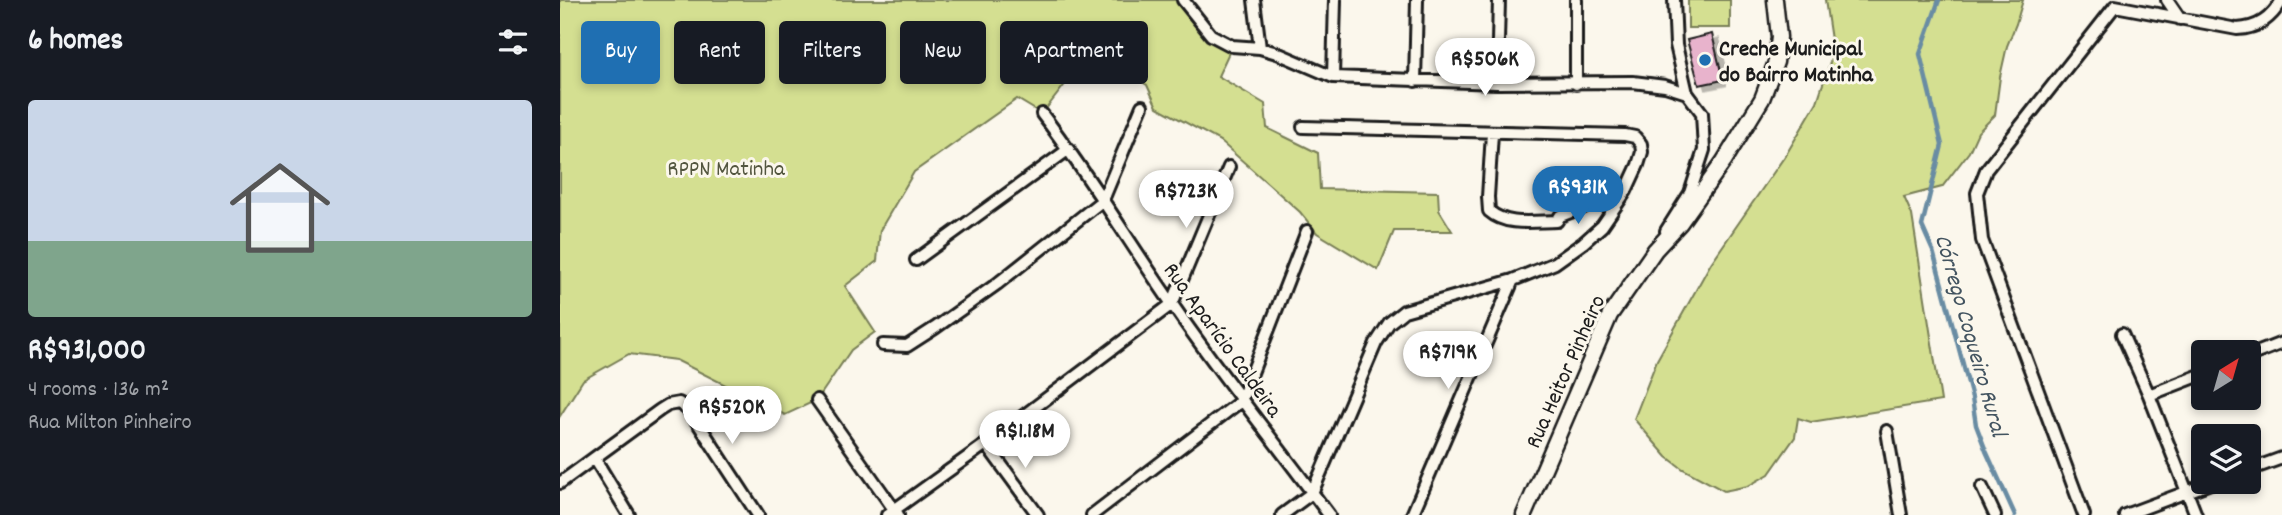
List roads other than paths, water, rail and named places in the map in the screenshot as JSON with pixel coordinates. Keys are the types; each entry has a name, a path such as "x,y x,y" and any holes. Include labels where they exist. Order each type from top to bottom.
{"street":[{"path":"1183,0 1211,35 1232,46 1260,48 1333,77 1497,83 1633,82 1665,86 1687,93"},
{"path":"1254,0 1260,48"},
{"path":"1333,77 1335,0"},
{"path":"1415,81 1417,0"},
{"path":"1497,83 1499,0"},
{"path":"1576,0 1576,84"},
{"path":"1654,250 1690,193 1704,150 1702,113 1687,93 1675,45 1674,0"},
{"name":"Rua Heitor Pinheiro","path":"1524,515 1610,315 1654,250 1681,223 1762,99 1776,62 1779,37 1775,0"},
{"path":"2166,0 2180,19"},
{"path":"2084,515 1982,240 1977,193 1986,170 2115,3 2220,27 2252,28 2265,21 2282,0"},
{"path":"883,345 906,346 935,328 997,285 1103,200 1142,107"},
{"name":"Rua Aparício Caldeira","path":"1042,114 1069,149 1172,304 1241,401 1329,515"},
{"path":"1282,515 1312,493 1376,343 1389,323 1404,311 1513,280 1555,262 1602,226 1626,191 1642,152 1641,144 1635,138 1625,135 1303,127"},
{"path":"1492,133 1488,197 1489,211 1497,218 1512,222 1557,221 1560,216 1584,207"},
{"path":"916,260 1069,149"},
{"path":"817,400 893,513 1172,304 1229,167"},
{"path":"1092,515 1241,401 1307,231"},
{"path":"1412,515 1513,280"},
{"path":"2122,334 2196,515"},
{"path":"2261,351 2282,343"},
{"path":"2149,395 2191,379"},
{"path":"560,483 660,410 680,403 690,411 758,515"},
{"path":"1887,431 1901,515"},
{"path":"986,444 1038,515"},
{"path":"2261,466 2282,458"},
{"path":"595,459 629,515"},
{"path":"1982,488 1994,515"},
{"path":"2125,515 2191,490"}],"waterway":[{"name":"Córrego Coqueiro Rural","path":"1939,0 1920,54 1942,145 1922,226 1933,251 1972,398 1976,425 2015,515"}],"place":[{"name":"Creche Municipal do Bairro Matinha","path":"1705,60"}],"park label":[{"name":"RPPN Matinha","path":"726,167"}]}
